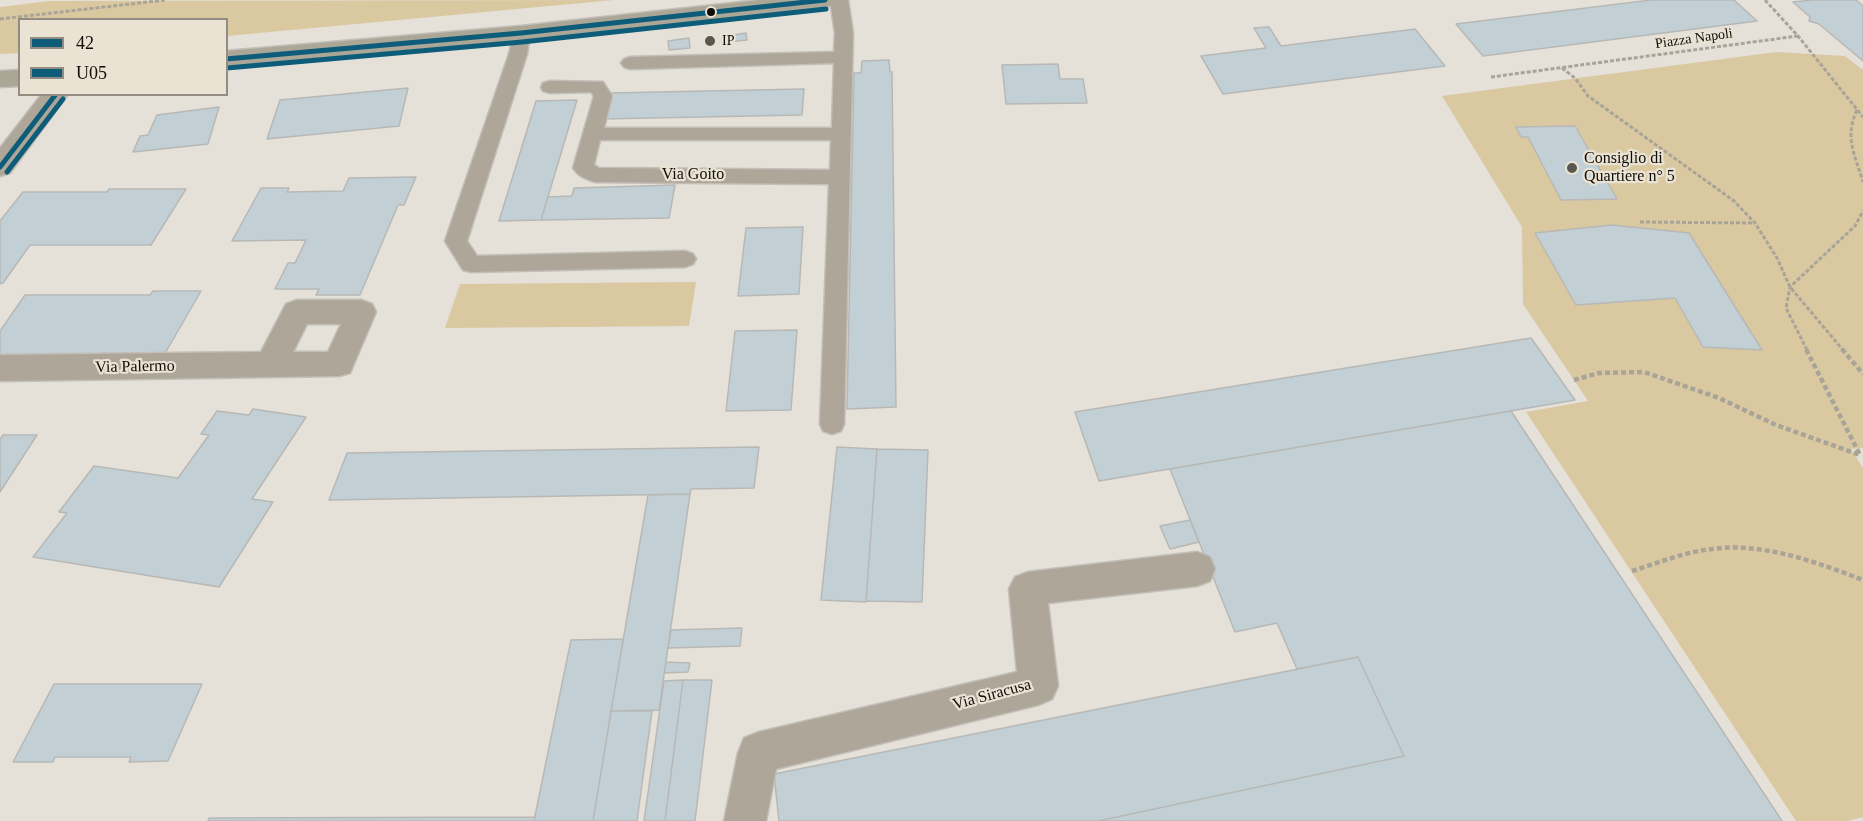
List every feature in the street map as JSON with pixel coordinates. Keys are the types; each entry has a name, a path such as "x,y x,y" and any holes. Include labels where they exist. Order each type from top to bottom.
{"main road":[{"path":"228,59 521,33 825,0"},
{"path":"0,79 18,78"}],"street":[{"path":"0,167 54,96"},
{"name":"Via Palermo","path":"0,368 271,365"},
{"name":"Via Siracusa","path":"745,821 759,753 1038,686 1028,589 1197,569"}],"lane":[{"path":"832,424 844,33 839,0"},
{"path":"521,33 518,54 456,241 471,264 685,260"},
{"path":"630,63 843,57"},
{"name":"Via Goito","path":"550,87 596,86 603,96 584,168 595,175 839,177"},
{"path":"592,134 841,134"}],"path":[{"path":"0,19 165,0"},
{"path":"1765,0 1798,36 1863,117"},
{"name":"Piazza Napoli","path":"1491,77 1798,36"},
{"path":"1562,68 1575,78 1588,96 1734,201 1755,223 1777,258 1790,287 1863,374"},
{"path":"1857,110 1850,125 1850,136 1863,182"},
{"path":"1574,380 1599,373 1644,372 1719,398 1776,425 1860,455 1786,308 1790,287 1855,226 1863,211"},
{"path":"1640,222 1755,223"},
{"path":"1632,571 1719,548 1755,550 1796,559 1863,580"}],"shaded area":[{"path":"614,0 228,36 228,18 18,18 18,53 0,54 0,7 49,1"},
{"path":"1776,52 1845,56 1863,70 1863,448 1851,449 1863,468 1863,817 1847,821 1796,821 1526,412 1588,401 1523,304 1522,227 1442,96"},
{"path":"696,282 689,326 445,328 460,284"}],"building":[{"path":"1651,0 1734,0 1757,21 1483,56 1456,24"},
{"path":"1856,0 1863,6 1863,61 1819,24 1809,21 1810,17 1793,2"},
{"path":"1269,27 1281,46 1415,29 1445,66 1223,94 1201,56 1266,48 1254,28"},
{"path":"746,33 747,40 728,42 727,36"},
{"path":"689,38 690,48 669,50 668,41"},
{"path":"889,60 890,72 892,72 896,407 847,409 854,73 861,73 862,61"},
{"path":"1058,64 1060,79 1083,79 1087,103 1006,104 1002,65"},
{"path":"408,88 399,126 267,139 280,100"},
{"path":"804,89 802,115 602,119 609,93"},
{"path":"577,100 541,220 499,221 536,101"},
{"path":"219,107 208,144 133,152 140,136 148,135 157,115"},
{"name":"Consiglio di Quartiere n° 5","path":"1575,126 1617,199 1561,200 1528,137 1521,137 1516,127"},
{"path":"416,177 404,205 398,205 360,295 316,295 319,289 275,289 288,263 295,263 306,240 232,241 261,188 289,188 287,192 343,191 349,178"},
{"path":"675,185 669,218 541,220 548,197 572,196 574,188"},
{"path":"109,189 186,189 151,245 30,245 0,284 0,221 23,192 107,192"},
{"path":"1612,225 1689,233 1762,350 1703,347 1675,298 1576,305 1535,233"},
{"path":"803,227 799,294 738,296 746,228"},
{"path":"153,291 201,291 163,357 0,360 0,331 25,295 150,295"},
{"path":"797,330 791,410 726,411 735,331"},
{"path":"1531,338 1575,400 1099,481 1075,412"},
{"path":"253,409 306,417 252,499 273,502 219,587 33,557 67,513 59,512 94,466 178,478 209,435 201,434 217,411 249,415"},
{"path":"1511,411 1782,821 1098,821 1404,756 1358,657 1297,669 1277,623 1235,632 1170,469"},
{"path":"3,435 37,435 0,492 0,440"},
{"path":"759,447 754,488 691,489 690,494 329,500 347,453"},
{"path":"837,447 877,449 866,602 821,600"},
{"path":"877,449 928,450 922,602 866,601"},
{"path":"690,494 659,710 611,711 648,495"},
{"path":"1190,520 1199,542 1170,549 1160,526"},
{"path":"742,628 740,646 668,648 671,630"},
{"path":"623,639 593,821 534,821 571,640"},
{"path":"1358,657 1404,756 1098,821 779,821 774,774"},
{"path":"666,662 690,663 688,672 664,673"},
{"path":"683,680 712,680 695,821 665,821"},
{"path":"683,680 665,821 644,821 664,681"},
{"path":"54,684 202,684 168,761 129,762 131,757 55,757 53,762 13,762"},
{"path":"611,711 652,711 637,821 593,821"},
{"path":"535,817 534,821 208,821 209,818"}],"transit line":[{"name":"42","path":"228,59 521,33 825,0"},
{"name":"U05","path":"228,68 522,42 826,9"},
{"name":"42","path":"0,167 54,96"},
{"name":"U05","path":"7,172 63,99"}],"place":[{"name":"IP","path":"710,41"},
{"name":"Consiglio di Quartiere n° 5","path":"1572,168"}]}
